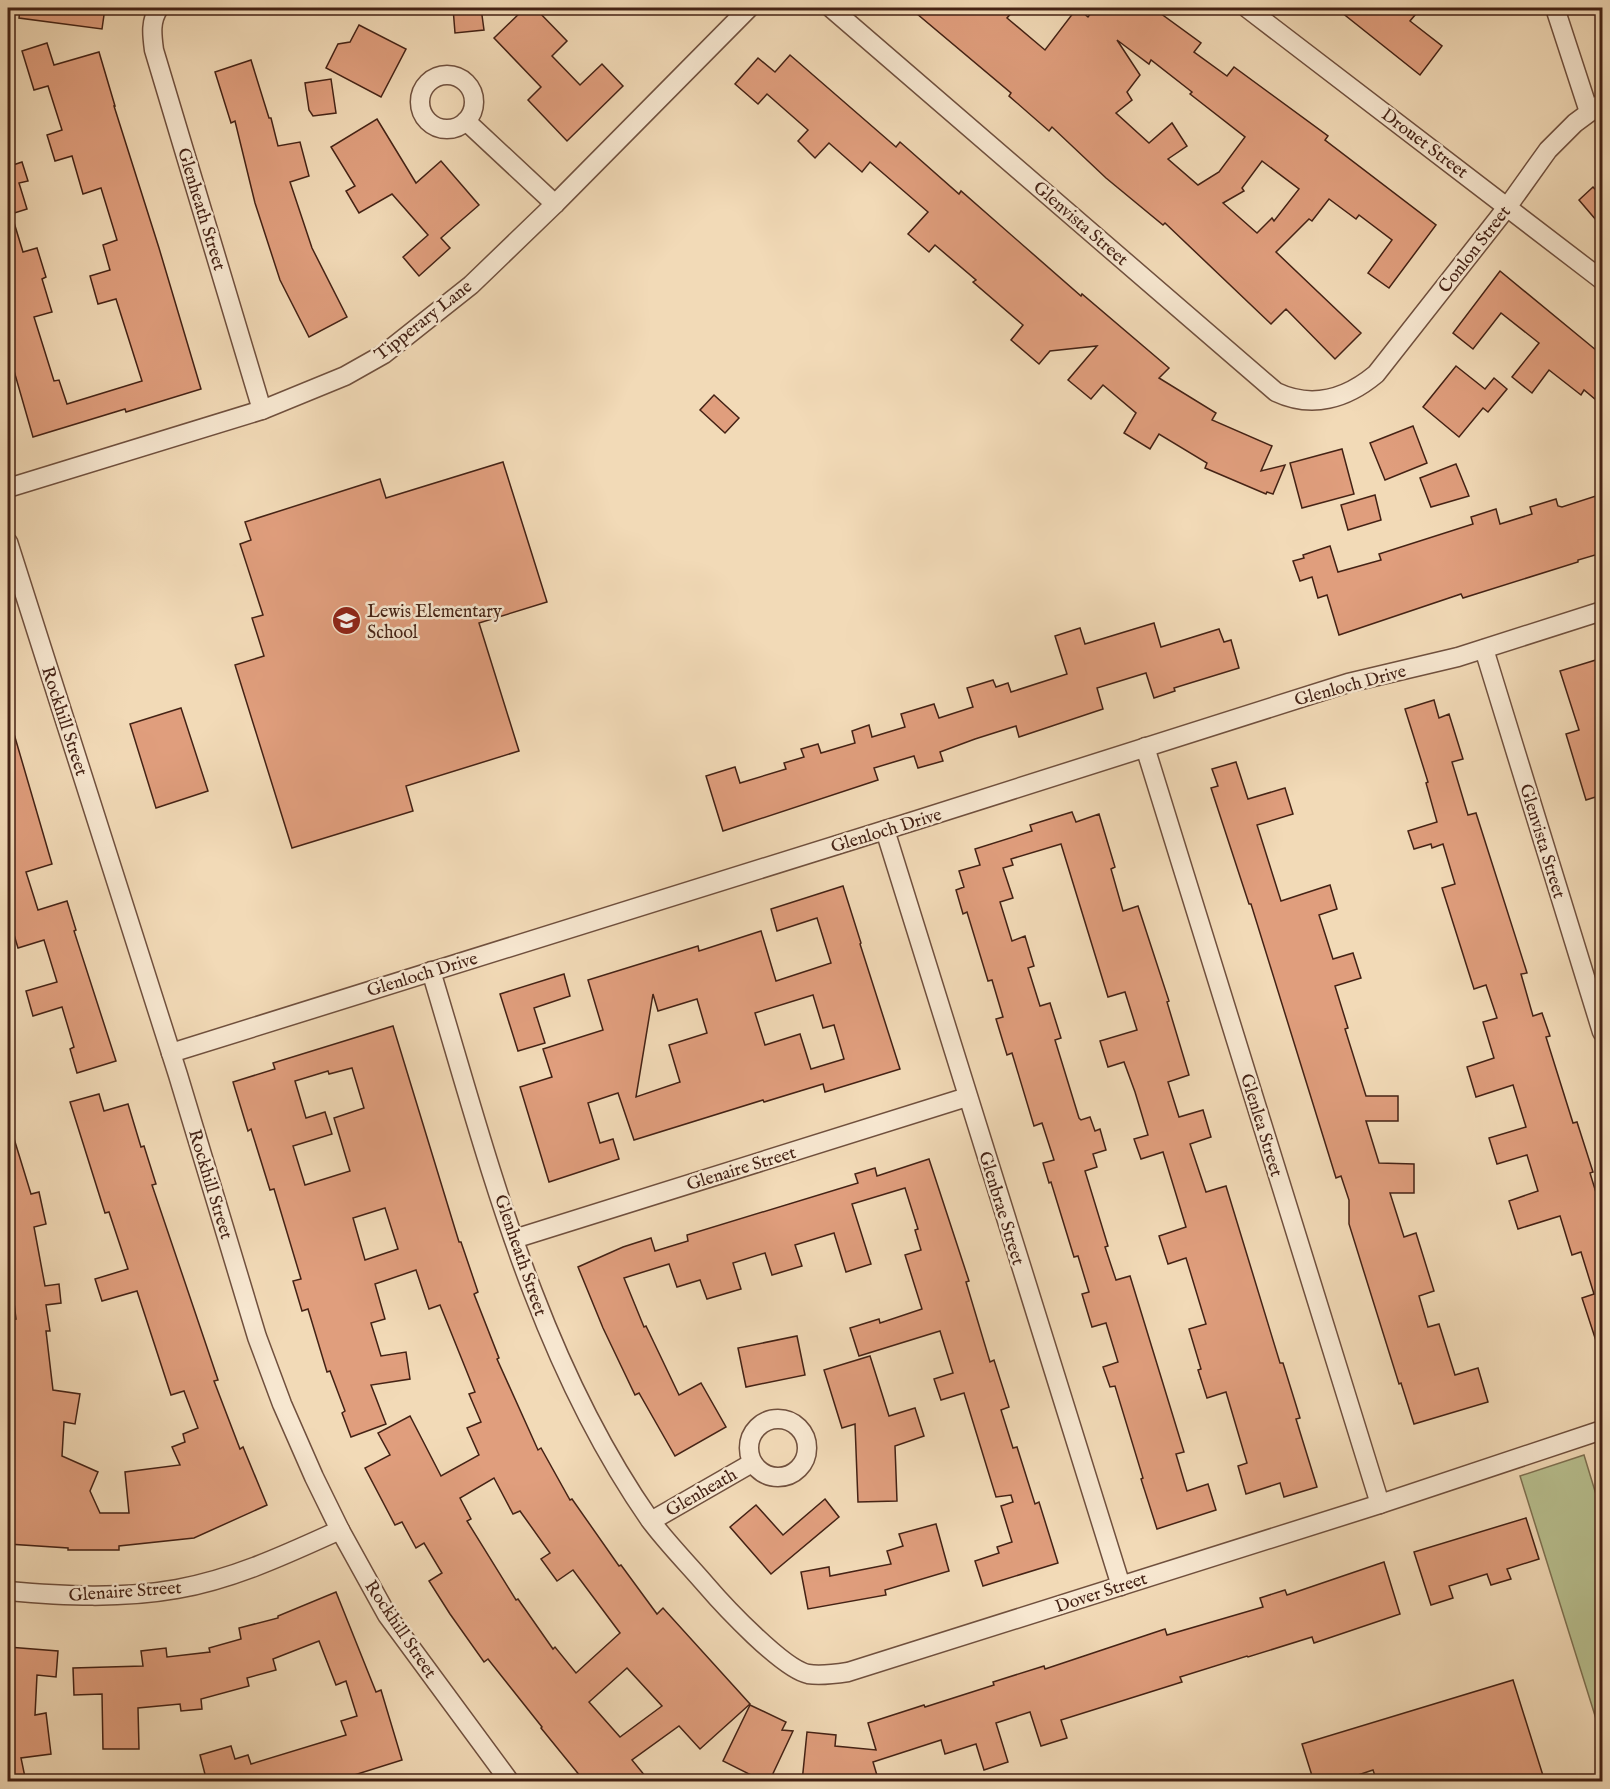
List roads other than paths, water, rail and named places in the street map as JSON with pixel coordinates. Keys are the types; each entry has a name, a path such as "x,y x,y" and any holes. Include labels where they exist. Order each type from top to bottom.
{"street":[{"name":"Glenheath Street","path":"159,8 155,13 151,30 154,50 262,410"},
{"name":"Tipperary Lane","path":"8,488 262,410 345,376 384,354 471,285 555,204 749,8"},
{"name":"Glenvista Street","path":"831,8 1276,392 1292,399 1330,399 1346,395"},
{"name":"Drouet Street","path":"1247,8 1602,280"},
{"path":"1555,8 1596,107"},
{"name":"Conlon Street","path":"1346,395 1376,374 1508,206 1548,150 1575,123 1596,107"},
{"path":"466,121 555,204"},
{"name":"Rockhill Street","path":"8,542 171,1053 257,1337 282,1404 340,1530 387,1615 505,1781"},
{"name":"Glenloch Drive","path":"171,1053 1348,683 1458,657 1602,611"},
{"name":"Glenvista Street","path":"1484,649 1602,1032"},
{"name":"Glenlea Street","path":"1145,747 1380,1504"},
{"name":"Glenbrae Street","path":"885,830 1121,1586"},
{"name":"Glenheath Street","path":"431,971 514,1239 541,1314 578,1397 611,1458 651,1521"},
{"name":"Glenaire Street","path":"514,1239 967,1097"},
{"name":"Dover Street","path":"651,1521 716,1597 750,1632 780,1658 806,1673 825,1675 848,1672 1380,1504 1602,1431"},
{"name":"Glenheath","path":"651,1521 752,1463"},
{"name":"Glenaire Street","path":"8,1591 67,1596 177,1589 259,1566 340,1530"}],"place":[{"name":"Lewis Elementary School","path":"346,621"}]}
